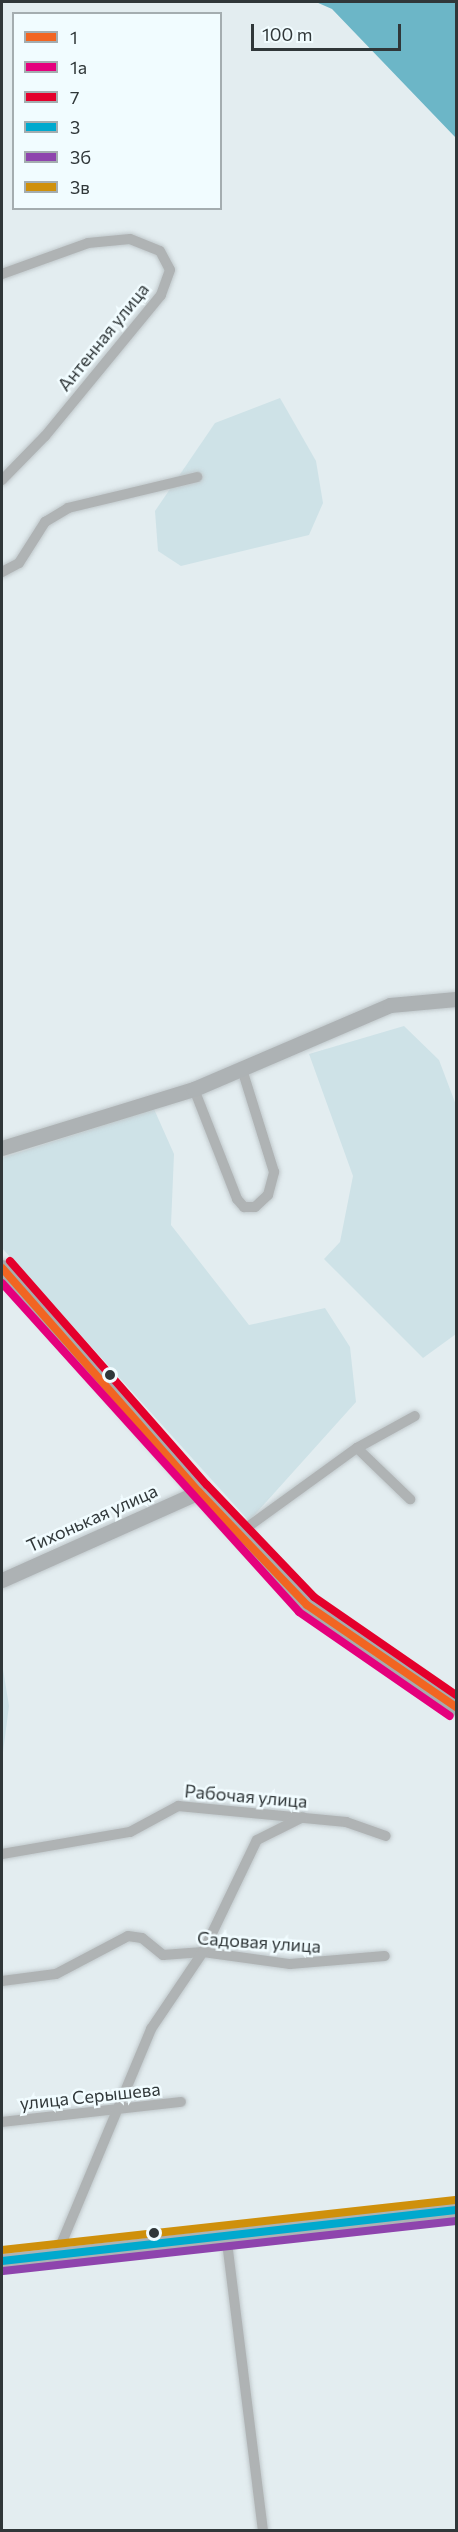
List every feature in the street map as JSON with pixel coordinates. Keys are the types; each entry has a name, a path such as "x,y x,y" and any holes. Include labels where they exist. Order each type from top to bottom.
{"main road":[{"path":"2,1268 199,1492 307,1605 456,1707"}],"street":[{"name":"Антенная улица","path":"2,274 87,243 130,239 160,251 170,270 161,295 45,436 2,480"},
{"path":"2,572 19,563 45,522 68,508 197,477"},
{"path":"2,1148 194,1089 390,1005 456,999"},
{"path":"194,1089 237,1199 244,1207 255,1207 268,1195 274,1172 242,1069"},
{"path":"238,1534 357,1448 415,1416"},
{"path":"357,1448 410,1499"},
{"name":"Тихонькая улица","path":"2,1580 199,1492"},
{"name":"Рабочая улица","path":"2,1854 130,1832 178,1806 303,1817 386,1836"},
{"path":"57,2254 113,2109 176,1986 203,1952 257,1840 303,1817"},
{"name":"Садовая улица","path":"2,1981 56,1974 128,1936 142,1938 163,1955 203,1952 290,1964 385,1956"},
{"name":"улица Серышева","path":"2,2122 181,2102"},
{"path":"2,2261 226,2234 456,2210"},
{"path":"226,2234 265,2530"}],"shaded area":[{"path":"280,398 316,461 323,503 309,535 181,566 158,551 155,511 215,423"},
{"path":"404,1026 439,1060 456,1105 456,1334 423,1358 324,1259 340,1242 353,1176 309,1054"},
{"path":"154,1109 174,1154 171,1225 249,1325 325,1308 350,1347 356,1402 249,1521 2,1248 2,1158"},
{"path":"2,1663 9,1706 2,1760"}],"water":[{"path":"316,2 456,2 456,138 332,9"}],"transit line":[{"name":"7","path":"10,1261 207,1485 314,1597 456,1695"},
{"name":"1","path":"2,1268 199,1492 307,1605 456,1707"},
{"name":"1а","path":"2,1283 299,1612 450,1716"},
{"name":"3в","path":"2,2250 455,2200"},
{"name":"3","path":"2,2261 456,2210"},
{"name":"3б","path":"3,2271 456,2221"}]}
